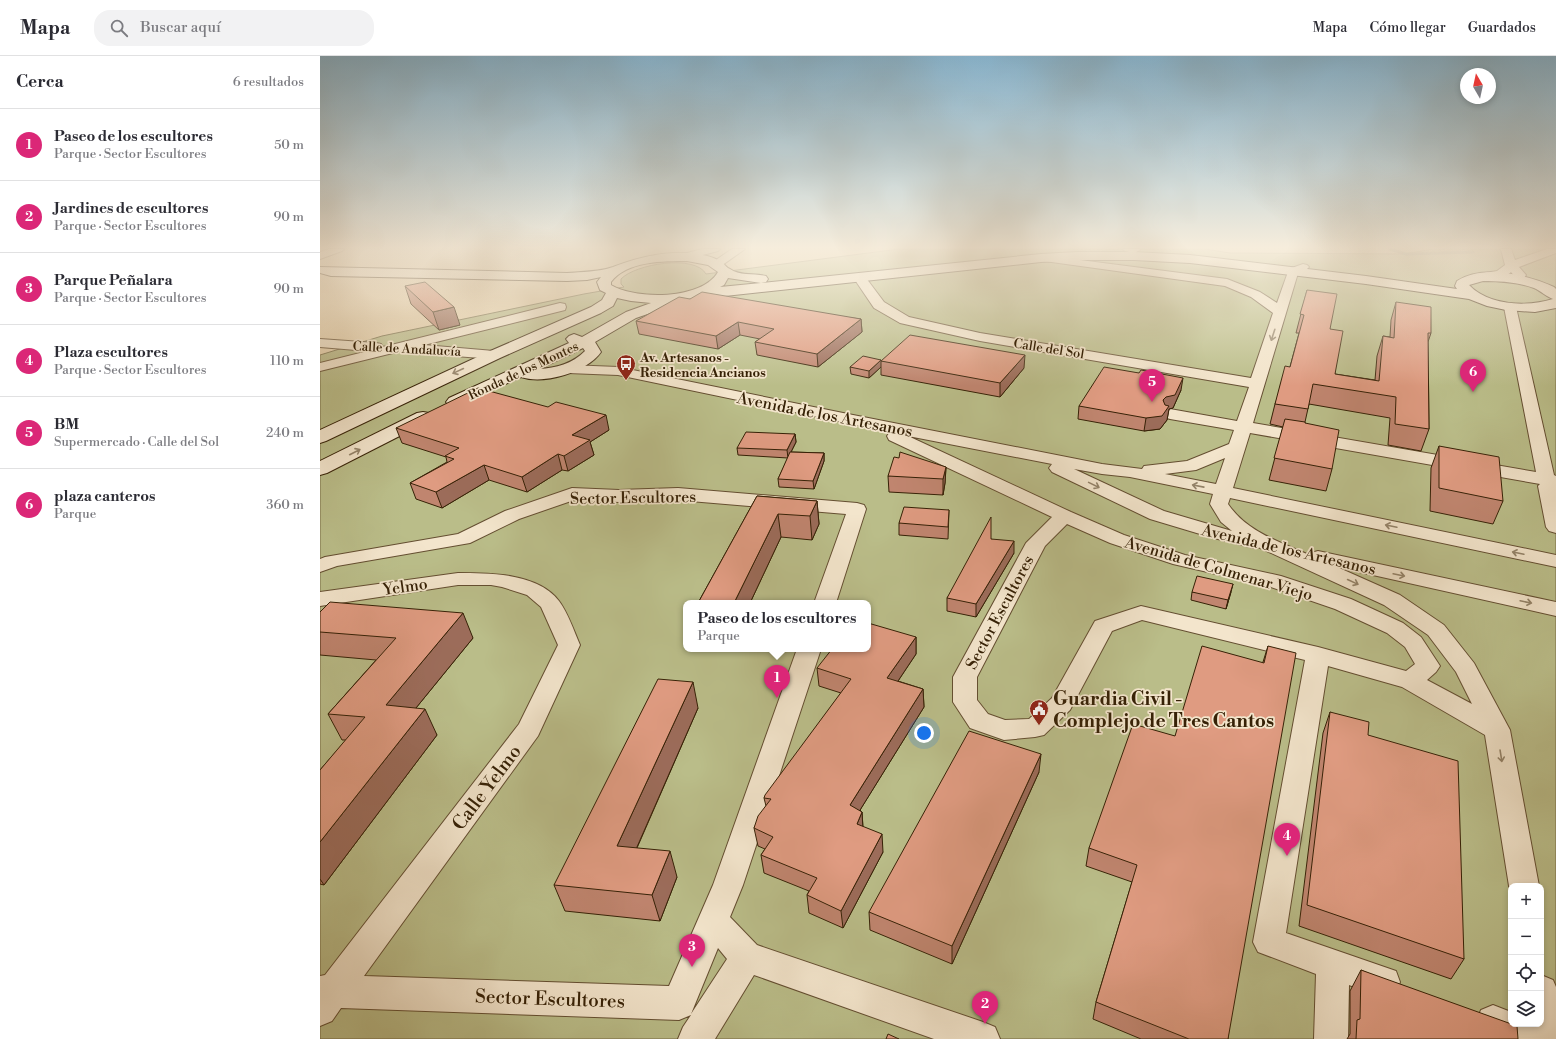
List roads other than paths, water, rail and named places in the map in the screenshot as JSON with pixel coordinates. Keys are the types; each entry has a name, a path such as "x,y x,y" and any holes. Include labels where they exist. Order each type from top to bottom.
{"street":[{"name":"Ronda de los Montes","path":"320,437 494,355 596,310 608,303 609,295"},
{"path":"626,295 637,298 669,298 689,295"},
{"name":"Ronda de los Montes","path":"320,469 411,423 514,374 588,347 631,315 689,295"},
{"name":"Calle del Sol","path":"872,295 879,305 905,320 980,337 1258,384"},
{"path":"1257,295 1269,302 1280,312"},
{"name":"Avenida de Colmenar Viejo","path":"1287,295 1280,312 1219,504 1228,518 1250,536 1392,600 1436,630 1466,669 1497,730 1523,883"},
{"path":"1470,295 1488,302 1510,307 1534,308 1555,300"},
{"path":"320,367 560,307"},
{"path":"1510,307 1550,482 1556,528"},
{"path":"494,355 494,363 496,366 514,374 533,374 568,369 586,360 588,347 577,339 532,339"},
{"name":"Calle de Andalucía","path":"320,343 469,352 494,355"},
{"name":"Avenida de los Artesanos","path":"588,347 599,362 618,370"},
{"name":"Avenida de los Artesanos","path":"568,369 618,370 1033,456 1130,472 1556,561"},
{"path":"1170,414 1550,482"},
{"name":"Avenida de Colmenar Viejo","path":"868,423 1116,539 1180,560 1274,581 1343,604 1395,628 1413,642 1428,666 1410,681"},
{"path":"1130,472 1190,466 1238,447"},
{"name":"Avenida de los Artesanos","path":"1033,456 1157,515 1217,533 1556,609"},
{"name":"Sector Escultores","path":"320,566 332,561 463,539 512,516 572,494 619,496 678,494 858,509 826,600"},
{"path":"1250,536 1242,515 1255,505 1277,502"},
{"name":"Sector Escultores","path":"1064,516 1036,543 965,677 965,702 979,721 1004,730 1035,728 1061,704 1103,626 1141,613 1318,655 1410,681 1497,730"},
{"name":"Yelmo","path":"320,599 458,579 491,579"},
{"name":"Calle Yelmo","path":"324,998 530,730 569,645 550,604 535,590 491,579"},
{"name":"Sector Escultores","path":"324,998 679,1003 728,885 808,652"},
{"path":"1318,655 1269,942 1414,993"},
{"path":"713,921 747,957 983,1039"},
{"path":"695,1039 747,957"},
{"path":"1331,1039 1333,964"},
{"path":"1544,1009 1549,1039"},
{"path":"1465,1012 1538,1039"}],"place":[{"name":"Av. Artesanos - Residencia Ancianos","path":"626,381"},
{"name":"plaza canteros","path":"1473,392"},
{"name":"BM","path":"1152,402"},
{"name":"Paseo de los escultores","path":"777,698"},
{"name":"Guardia Civil - Complejo de Tres Cantos","path":"1039,726"},
{"name":"Plaza escultores","path":"1287,856"},
{"name":"Parque Peñalara","path":"692,967"},
{"name":"Jardines de escultores","path":"985,1024"}]}
